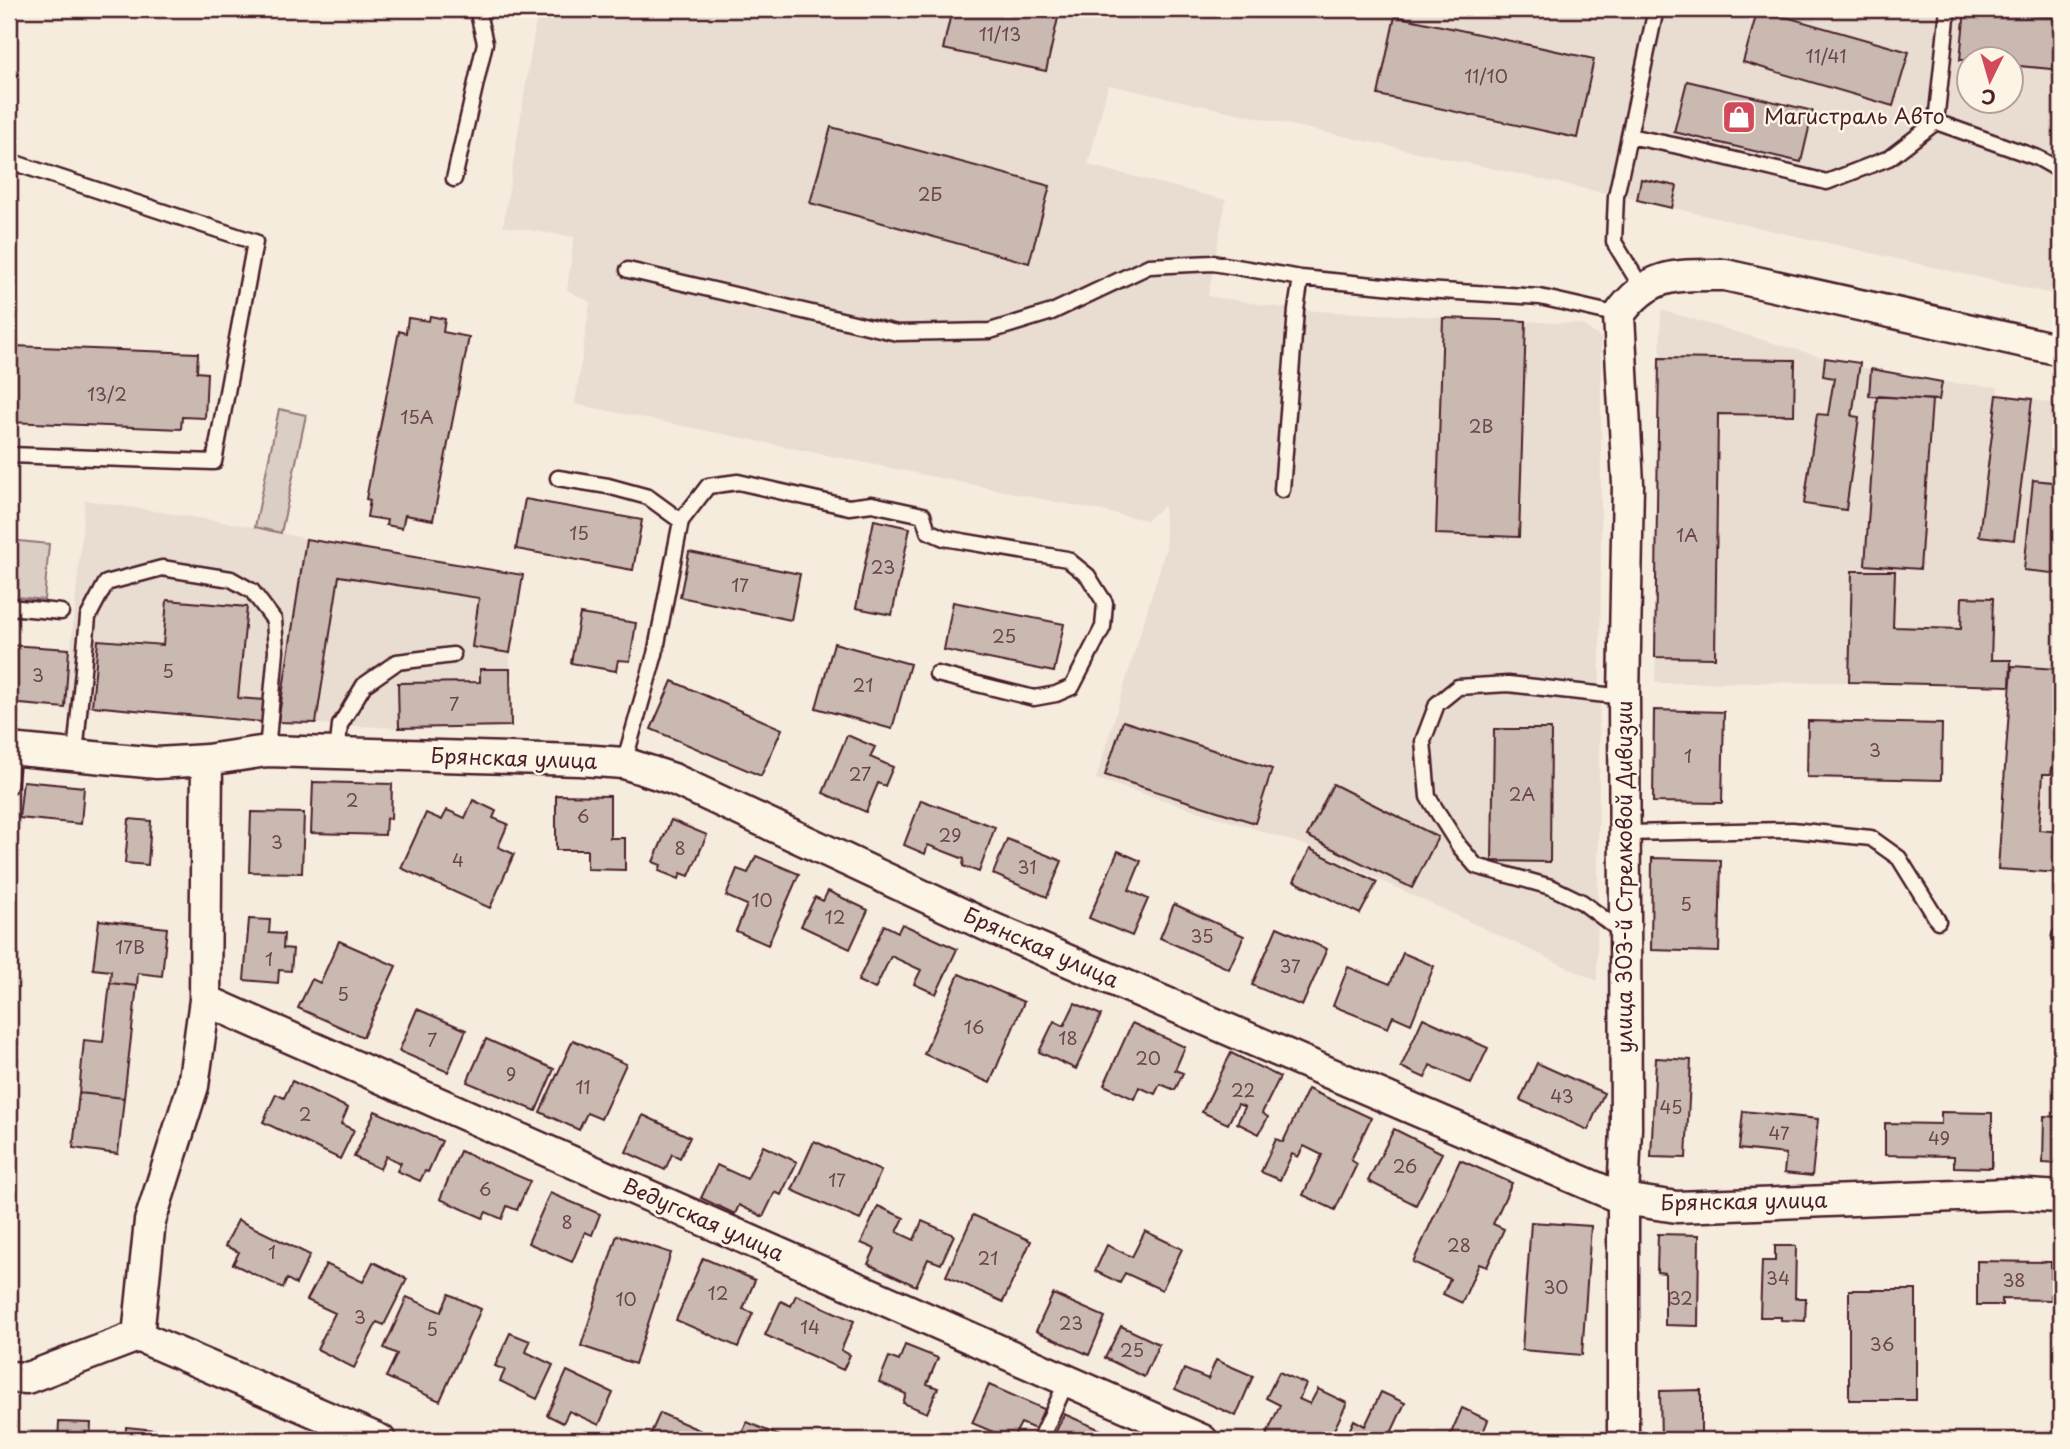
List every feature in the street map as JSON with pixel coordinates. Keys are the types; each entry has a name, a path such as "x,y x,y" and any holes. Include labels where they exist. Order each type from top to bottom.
{"street":[{"path":"1619,315 1642,288 1676,275 1725,275 2061,350"},
{"name":"улица 303-й Стрелковой Дивизии","path":"1619,315 1628,484 1624,697 1626,1128 1623,1199 1623,1440"},
{"name":"Брянская улица","path":"11,749 157,763 207,760 267,751 624,763 673,779 992,928 1623,1199 1677,1207 2009,1194 2061,1196"},
{"path":"138,1336 150,1221 193,1086 205,1000 207,760"},
{"name":"Ведугская улица","path":"205,1000 1202,1440"},
{"path":"9,1377 27,1378 138,1336 380,1440"}],"lane":[{"path":"454,179 485,43 477,9"},
{"path":"1642,288 1614,242 1616,196 1656,9"},
{"path":"1629,136 1827,182 1889,158 1936,122 1948,9"},
{"path":"1936,122 2038,158 2061,171"},
{"path":"9,161 255,242 214,462 9,455"},
{"path":"628,270 897,333 990,331 1052,312 1149,266 1213,263 1301,278 1425,290 1540,297 1619,315"},
{"path":"1282,490 1296,310 1301,278"},
{"path":"558,478 608,486 648,497 681,521"},
{"path":"624,763 655,654 681,521 708,486 738,482 849,507 872,504 923,515 928,531 944,538 1068,559 1088,576 1105,603 1103,627 1072,687 1056,694 1034,698 937,674"},
{"path":"75,755 88,617 106,583 162,568 231,579 252,591 274,620 276,651 267,751"},
{"path":"9,607 61,612"},
{"path":"337,755 340,724 364,685 397,662 453,655"},
{"path":"1624,697 1508,684 1458,687 1437,704 1423,741 1428,797 1459,846 1476,866 1551,887 1582,902 1625,935"},
{"path":"9,786 11,749"},
{"path":"1624,833 1792,830 1871,838 1899,858 1938,921"},
{"path":"1040,1440 1067,1381"}],"shaded area":[{"path":"538,9 2061,9 2061,296 1108,85 1088,165 1226,200 1208,296 1296,310 1581,324 1601,338 1597,981 1305,845 1096,779 1166,548 1164,506 1146,520 575,404 590,302 567,290 574,237 503,226"},
{"path":"1661,310 1825,358 1860,363 1860,367 1942,382 1998,387 1998,395 2061,406 2061,873 1998,869 2010,686 1849,682 1655,683"},
{"path":"279,409 306,415 281,533 255,527"},
{"path":"85,500 523,575 510,653 511,726 399,728 278,722 92,706 91,712 65,711"},
{"path":"9,540 49,544 44,600 9,596"}],"building":[{"path":"952,9 1060,9 1046,71 943,49"},
{"path":"1758,9 1909,52 1893,106 1743,62"},
{"path":"1965,9 2061,18 2061,70 2024,66 2024,46 1961,46"},
{"path":"1395,16 1594,59 1577,138 1378,95"},
{"path":"1687,81 1813,111 1801,162 1674,132"},
{"path":"831,127 1050,186 1029,263 810,203"},
{"path":"1641,179 1677,186 1672,208 1637,200"},
{"path":"430,316 445,319 443,332 469,337 433,520 405,515 402,528 386,525 387,520 367,517 370,500 366,499 399,331 406,333 408,318 429,321"},
{"path":"1443,318 1526,321 1519,537 1436,534"},
{"path":"13,346 198,353 197,372 207,373 205,418 182,417 181,429 9,422 9,357 12,357"},
{"path":"1659,358 1795,360 1794,415 1718,414 1715,658 1655,657"},
{"path":"1825,358 1860,363 1852,416 1859,417 1846,510 1804,504 1817,414 1828,415 1834,378 1823,376"},
{"path":"1871,369 1942,382 1939,400 1869,396"},
{"path":"1997,395 2032,399 2014,540 1979,536"},
{"path":"1877,396 1932,400 1920,569 1865,565"},
{"path":"2033,480 2061,483 2061,574 2024,570"},
{"path":"525,499 642,520 633,570 516,549"},
{"path":"874,520 910,528 892,615 856,608"},
{"path":"306,539 523,575 510,653 472,647 479,598 339,576 316,723 278,722"},
{"path":"689,552 800,574 791,620 680,597"},
{"path":"1852,571 1895,571 1893,627 1961,629 1962,597 1993,598 1991,660 2011,660 2010,686 1849,682"},
{"path":"167,600 247,607 238,698 264,700 262,722 92,706 98,640 163,645"},
{"path":"953,602 1064,624 1054,672 944,650"},
{"path":"580,614 636,623 630,661 618,660 616,671 571,663"},
{"path":"834,643 910,664 892,729 816,708"},
{"path":"9,645 69,649 65,708 9,703"},
{"path":"2012,666 2056,669 2054,704 2061,704 2061,769 2052,768 2051,774 2043,774 2039,830 2061,832 2061,873 1998,869"},
{"path":"480,669 510,669 511,726 399,728 398,683 480,682"},
{"path":"672,681 782,729 761,776 651,729"},
{"path":"1654,710 1724,712 1722,803 1653,802"},
{"path":"1123,721 1272,769 1255,823 1105,775"},
{"path":"1808,721 1942,724 1941,780 1807,777"},
{"path":"1494,729 1551,729 1550,862 1492,861"},
{"path":"847,735 875,747 870,757 893,767 885,786 878,783 866,812 823,793"},
{"path":"23,781 84,787 81,824 19,818"},
{"path":"313,782 392,784 391,819 386,818 385,835 311,833"},
{"path":"1333,784 1438,837 1412,888 1307,836"},
{"path":"556,795 610,796 610,838 625,838 625,870 587,869 587,850 556,850"},
{"path":"473,800 496,811 493,818 508,824 498,847 514,854 490,908 401,868 426,813 442,820 447,810 465,818"},
{"path":"921,800 995,827 979,872 963,866 964,859 928,845 925,854 904,845"},
{"path":"251,812 304,813 302,873 249,872"},
{"path":"129,819 151,821 148,865 125,863"},
{"path":"671,820 707,835 689,876 681,873 679,879 659,871 661,865 653,862"},
{"path":"1007,839 1062,861 1047,897 993,874"},
{"path":"1310,849 1377,882 1360,914 1294,881"},
{"path":"1118,851 1141,861 1129,890 1148,899 1132,936 1089,918"},
{"path":"756,856 799,874 768,945 736,931 747,905 726,896 737,869 748,873"},
{"path":"1652,858 1721,860 1719,952 1651,950"},
{"path":"828,891 868,910 850,949 801,926 815,897 823,901"},
{"path":"1174,904 1244,936 1229,969 1160,938"},
{"path":"249,919 270,920 269,933 284,934 283,948 293,949 291,971 279,970 278,983 244,980"},
{"path":"99,920 167,928 162,976 138,973 137,986 110,983 111,971 93,969"},
{"path":"902,924 957,949 936,994 914,984 921,970 891,956 875,989 858,981 884,925 898,932"},
{"path":"1277,927 1327,949 1302,1006 1252,985"},
{"path":"339,941 396,966 363,1037 298,1008 312,979 320,983"},
{"path":"1403,953 1434,966 1411,1024 1393,1016 1388,1028 1333,1006 1348,967 1390,984"},
{"path":"959,974 1024,1002 990,1083 924,1054"},
{"path":"110,983 137,986 124,1098 79,1093 84,1040 103,1042"},
{"path":"1075,1003 1101,1015 1076,1069 1039,1052 1054,1021 1064,1026"},
{"path":"417,1009 466,1030 448,1072 399,1051"},
{"path":"1423,1018 1488,1048 1471,1084 1430,1065 1425,1078 1401,1067"},
{"path":"1132,1023 1185,1047 1175,1070 1183,1073 1175,1090 1160,1084 1155,1094 1139,1087 1134,1099 1104,1085"},
{"path":"486,1039 554,1069 536,1111 467,1082"},
{"path":"573,1040 626,1064 601,1119 587,1113 579,1130 540,1112"},
{"path":"1231,1053 1280,1077 1262,1113 1268,1117 1259,1134 1237,1123 1245,1107 1238,1104 1228,1124 1202,1112"},
{"path":"1656,1058 1691,1060 1686,1158 1651,1157"},
{"path":"1537,1063 1604,1093 1588,1130 1520,1100"},
{"path":"292,1081 348,1108 341,1124 354,1130 340,1159 263,1122 276,1094 284,1098"},
{"path":"1308,1089 1371,1118 1351,1160 1357,1164 1335,1210 1303,1195 1322,1155 1304,1146 1298,1157 1292,1154 1280,1180 1261,1172 1276,1139 1283,1142"},
{"path":"79,1093 124,1098 118,1154 73,1148"},
{"path":"375,1111 442,1141 428,1172 425,1171 420,1181 397,1171 401,1163 386,1156 380,1169 354,1157"},
{"path":"1743,1111 1818,1119 1812,1176 1784,1173 1786,1154 1739,1149"},
{"path":"1941,1112 1992,1113 1992,1168 1954,1167 1954,1156 1885,1155 1885,1123 1941,1124"},
{"path":"643,1115 690,1137 680,1158 672,1154 665,1170 626,1152"},
{"path":"2044,1116 2061,1117 2061,1164 2043,1163"},
{"path":"1394,1129 1442,1153 1416,1205 1368,1181"},
{"path":"814,1141 881,1171 860,1220 792,1190"},
{"path":"763,1146 797,1162 781,1195 775,1192 763,1217 739,1205 735,1214 701,1198 717,1165 747,1179"},
{"path":"460,1151 530,1181 517,1210 507,1206 502,1219 486,1212 483,1218 440,1199"},
{"path":"1460,1160 1512,1183 1493,1224 1504,1229 1487,1267 1479,1264 1462,1303 1443,1294 1450,1279 1413,1262"},
{"path":"550,1193 600,1214 592,1235 585,1232 572,1262 528,1243"},
{"path":"878,1206 904,1218 897,1232 914,1240 922,1221 954,1235 941,1264 928,1259 916,1286 868,1264 875,1249 861,1243"},
{"path":"973,1215 1031,1241 1003,1302 946,1276"},
{"path":"238,1220 310,1255 296,1284 287,1279 283,1288 233,1264 239,1252 225,1246"},
{"path":"1531,1222 1591,1226 1582,1355 1522,1350"},
{"path":"1145,1231 1182,1249 1162,1290 1125,1273 1120,1283 1095,1271 1107,1245 1132,1257"},
{"path":"1658,1234 1699,1235 1698,1326 1665,1325 1665,1273 1657,1272"},
{"path":"617,1235 671,1253 635,1364 581,1346"},
{"path":"1775,1246 1796,1246 1795,1298 1806,1298 1805,1321 1760,1317 1762,1261 1775,1261"},
{"path":"703,1258 755,1280 743,1309 753,1313 738,1347 676,1320"},
{"path":"1977,1261 2051,1262 2051,1300 2002,1299 2002,1305 1977,1305"},
{"path":"373,1262 407,1279 384,1325 377,1322 354,1368 317,1349 335,1313 307,1300 326,1264 363,1282"},
{"path":"1849,1290 1916,1290 1916,1400 1849,1400"},
{"path":"449,1294 481,1309 440,1401 386,1377 397,1354 384,1348 407,1297 441,1312"},
{"path":"1053,1294 1105,1317 1089,1355 1036,1331"},
{"path":"796,1295 854,1321 841,1350 850,1355 843,1370 765,1335 781,1301 791,1306"},
{"path":"1121,1326 1159,1344 1144,1377 1105,1358"},
{"path":"510,1333 530,1341 526,1352 553,1365 537,1399 500,1381 505,1370 495,1366"},
{"path":"905,1345 938,1358 927,1384 938,1388 927,1413 903,1403 906,1394 879,1382 889,1357 899,1361"},
{"path":"1216,1360 1253,1376 1236,1416 1175,1389 1184,1369 1208,1379"},
{"path":"567,1371 613,1393 599,1425 569,1411 563,1423 547,1415"},
{"path":"1279,1372 1306,1384 1299,1399 1310,1404 1318,1389 1347,1403 1329,1440 1275,1440 1266,1436 1280,1405 1266,1398"},
{"path":"989,1385 1044,1409 1035,1429 1021,1423 1012,1440 972,1423"},
{"path":"1701,1390 1701,1440 1661,1440 1660,1391"},
{"path":"1381,1392 1405,1403 1391,1433 1406,1440 1345,1440 1354,1420 1365,1426"},
{"path":"1462,1408 1488,1420 1480,1440 1448,1440"},
{"path":"660,1413 722,1440 662,1440 650,1435"},
{"path":"1064,1414 1124,1440 1052,1440"},
{"path":"59,1422 91,1423 90,1440 58,1440"},
{"path":"747,1422 789,1440 739,1440"},
{"path":"126,1427 204,1435 204,1440 125,1440"},
{"path":"1409,1433 1424,1440 1406,1440"}],"place":[{"name":"Магистраль Авто","path":"1739,117"}]}
